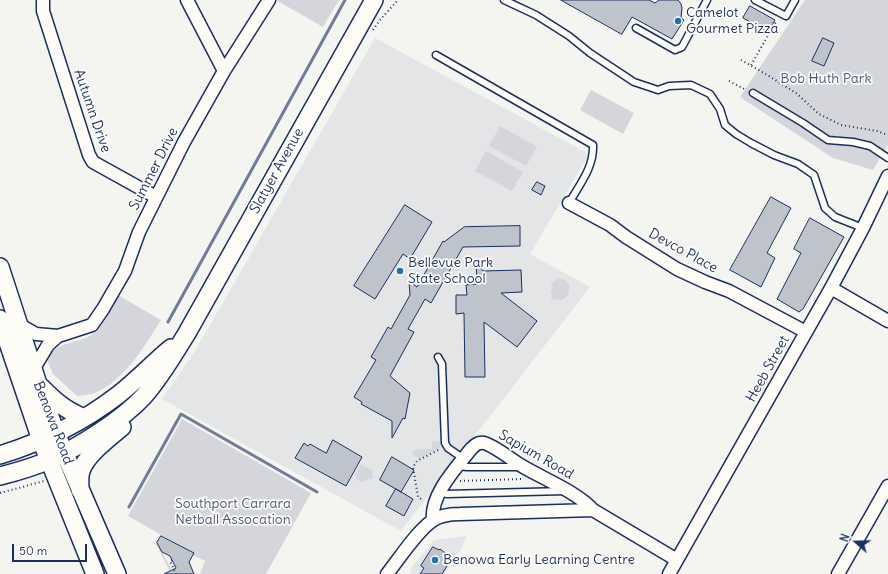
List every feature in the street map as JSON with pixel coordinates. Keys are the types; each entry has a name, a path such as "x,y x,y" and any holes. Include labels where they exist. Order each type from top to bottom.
{"main road":[{"name":"Slatyer Avenue","path":"0,476 49,461 64,453 117,419 144,396 160,376 187,333 373,3"},
{"name":"Benowa Road","path":"0,267 8,319 48,436 64,453 117,574"},
{"name":"Benowa Road","path":"8,319 36,377 48,436 49,461 95,574"},
{"name":"Slatyer Avenue","path":"0,455 48,436 84,418 118,395 187,333"},
{"path":"36,377 56,402 68,411 84,418"},
{"path":"80,491 80,475 84,465 96,450 132,417 144,396"}],"street":[{"name":"Autumn Drive","path":"43,0 43,11 89,155 93,162 156,197"},
{"path":"187,0 224,71"},
{"name":"Summer Drive","path":"8,319 36,334 58,336 92,325 125,271 139,232 184,142 224,71 269,0"},
{"name":"Heeb Street","path":"669,574 806,332 863,228 888,176"},
{"name":"Devco Place","path":"569,203 610,225 677,268 705,282 729,290 806,332"},
{"path":"830,288 888,322"},
{"name":"Summer Drive","path":"36,377 48,345 58,336"},
{"name":"Sapium Road","path":"433,520 432,512 439,492 476,444 482,443 584,500 593,510 677,560"},
{"path":"838,574 888,486"},
{"path":"387,574 418,535 433,520 448,515 593,510"}],"lane":[{"path":"504,0 536,15 569,36 590,53 634,82 658,90 669,86 691,85 710,94 720,109 725,125 751,143 774,155 798,164 814,175 825,208 835,217 863,228"},
{"path":"636,28 677,50 682,47 707,0"},
{"path":"755,0 786,16 795,0"},
{"path":"436,55 593,145 591,164 569,203"},
{"path":"753,94 803,123 828,140 853,142 870,146 888,158"},
{"path":"438,357 442,364 446,446 461,462 468,467 524,467"},
{"path":"439,492 447,494 568,491"}],"path":[{"path":"751,65 781,14"},
{"path":"741,60 796,94 820,114 841,125 877,131 888,135"},
{"path":"729,81 753,94"},
{"path":"421,499 418,497 414,467 417,461 446,446"},
{"path":"457,481 529,479"},
{"path":"171,574 176,572 170,561 172,560"}],"shaded area":[{"name":"Bellevue Park State School","path":"375,38 589,154 530,254 590,287 401,531 162,399 195,351"},
{"name":"Benowa Early Learning Centre","path":"467,536 460,552 457,554 445,574 410,574 412,567 434,540"}],"green space":[{"path":"276,0 339,0 323,27"},
{"name":"Bob Huth Park","path":"805,0 888,0 888,145 873,170 833,158 740,97"},
{"path":"591,90 634,113 623,134 580,110"},
{"path":"500,126 537,147 526,166 489,146"},
{"path":"486,151 523,172 512,191 475,171"},
{"path":"559,278 565,280 569,285 569,293 564,299 551,299 551,284"},
{"path":"118,295 161,320 141,351 125,371 106,387 95,393 77,396 53,374 47,360 51,353 57,348 86,338 99,329"},
{"name":"Southport Carrara Netball Assocation","path":"182,419 311,493 266,574 200,574 205,561 192,555 193,553 128,516"},
{"path":"432,441 439,441 441,447 419,459 412,452 417,449 432,449"},
{"path":"362,465 372,470 373,478 361,482 356,479 355,475"},
{"path":"157,540 157,543 172,570 170,572 155,542"}],"building":[{"path":"561,0 649,0 655,3 659,0 678,0 682,8 681,18 684,20 672,39 632,17 622,34"},
{"path":"750,6 775,20 768,32 743,18"},
{"path":"823,38 834,43 824,66 812,61"},
{"path":"537,182 545,186 541,195 532,190"},
{"path":"771,197 791,208 767,253 775,258 761,287 730,270"},
{"path":"405,205 432,222 410,259 403,254 375,299 354,286"},
{"path":"810,218 844,237 803,309 799,312 777,299 801,253 794,249"},
{"path":"520,226 520,246 463,247 431,303 425,299 408,329 414,332 390,376 410,393 405,419 403,418 392,438 392,421 361,404 362,402 354,397 376,360 371,357 388,327 391,329 410,295 409,281 417,287 443,241 444,242 464,227"},
{"path":"476,262 483,271 521,270 522,292 501,293 537,321 517,347 484,322 485,377 465,377 464,313 456,314 456,295 467,295 466,285 477,284"},
{"path":"333,440 362,457 346,486 295,458 304,443 308,446 310,444 326,453"},
{"path":"392,457 414,470 401,492 380,480"},
{"path":"396,489 413,499 404,516 386,506"},
{"path":"161,536 194,553 189,562 194,574 164,574 176,568 170,556 162,552 157,543"},
{"path":"433,547 439,550 440,549 452,558 442,574 420,574 424,568 421,566"}],"waterway":[{"path":"168,322 345,0"},
{"path":"129,507 181,414 317,492"}],"place":[{"name":"Camelot Gourmet Pizza","path":"678,21"},
{"name":"Bellevue Park State School","path":"400,271"},
{"name":"Benowa Early Learning Centre","path":"435,560"}]}
